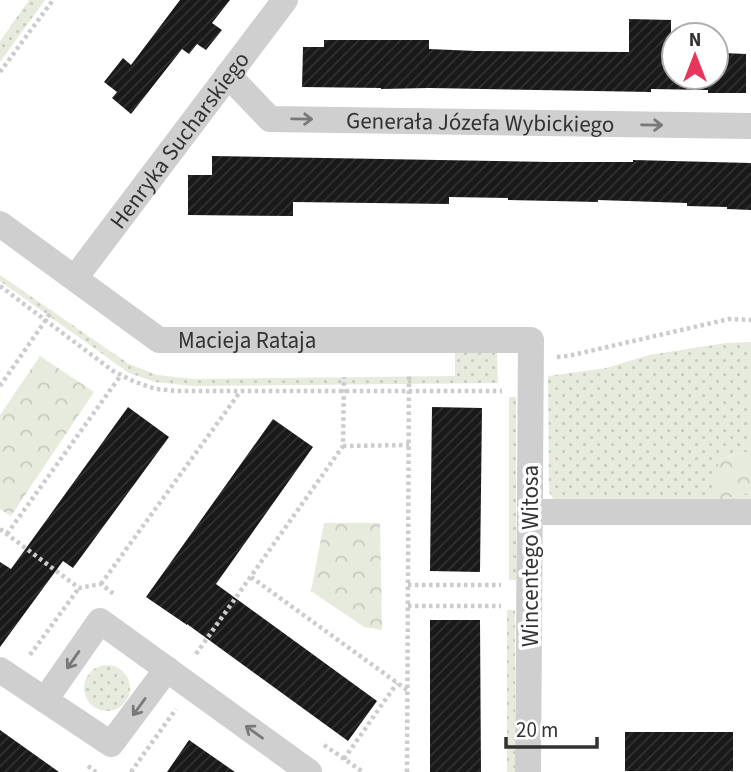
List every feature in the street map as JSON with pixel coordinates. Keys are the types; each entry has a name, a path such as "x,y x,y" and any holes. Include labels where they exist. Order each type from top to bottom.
{"street":[{"name":"Henryka Sucharskiego","path":"75,278 285,0"},
{"name":"Generała Józefa Wybickiego","path":"228,75 270,119 751,126"},
{"name":"Macieja Rataja","path":"0,224 159,340 531,349"},
{"name":"Wincentego Witosa","path":"528,772 531,349"},
{"path":"530,512 751,512"},
{"path":"45,700 100,621 309,772"},
{"path":"6,674 111,744 167,669"}],"path":[{"path":"0,72 53,0"},
{"path":"0,286 113,371 156,389 503,391"},
{"path":"0,386 52,311"},
{"path":"531,349 568,356 729,319 751,320"},
{"path":"7,534 121,375"},
{"path":"407,772 409,376"},
{"path":"196,654 343,446 344,377"},
{"path":"101,584 240,391"},
{"path":"343,446 409,445"},
{"path":"251,577 407,690"},
{"path":"408,585 502,585 530,596"},
{"path":"502,585 502,607"},
{"path":"6,674 79,588"},
{"path":"408,606 502,607 530,596"},
{"path":"344,759 397,682"},
{"path":"131,772 180,704"}],"green space":[{"path":"29,0 45,0 0,62 0,41"},
{"path":"0,275 129,364 157,375 194,379 455,376 455,353 497,353 498,383 194,386 155,382 129,373 0,281"},
{"path":"751,342 751,451 719,459 717,501 751,492 751,500 558,507 549,492 548,376 606,368 649,355 726,343"},
{"path":"40,356 94,392 11,516 0,509 0,415"},
{"path":"509,397 516,397 516,580 509,580"},
{"path":"751,451 751,492 717,501 712,497 719,459"},
{"path":"324,523 380,523 382,630 364,627 311,591"},
{"path":"507,610 515,610 515,772 507,772"},
{"path":"107,665 123,672 130,688 123,704 107,711 91,704 84,688 91,672"}],"building":[{"path":"180,0 230,0 212,23 222,30 206,50 197,44 189,54 182,49 131,114 112,98 117,92 104,82 123,58 131,65"},
{"path":"629,19 671,20 660,21 660,89 651,89 651,92 302,87 303,47 324,47 324,40 429,40 429,49 476,51 629,52"},
{"path":"730,53 746,54 746,93 708,93 730,91"},
{"path":"212,156 751,163 751,210 687,206 687,203 449,197 449,204 293,202 293,216 188,215 188,175 212,175"},
{"path":"128,407 169,437 73,568 63,561 0,647 0,562 11,569"},
{"path":"432,407 482,408 480,572 430,571"},
{"path":"273,419 313,447 216,584 377,701 348,741 146,597"},
{"path":"430,620 480,620 481,772 430,772"},
{"path":"0,730 59,772 0,772"},
{"path":"625,732 733,732 733,771 625,771"},
{"path":"189,740 235,772 167,772"}]}
